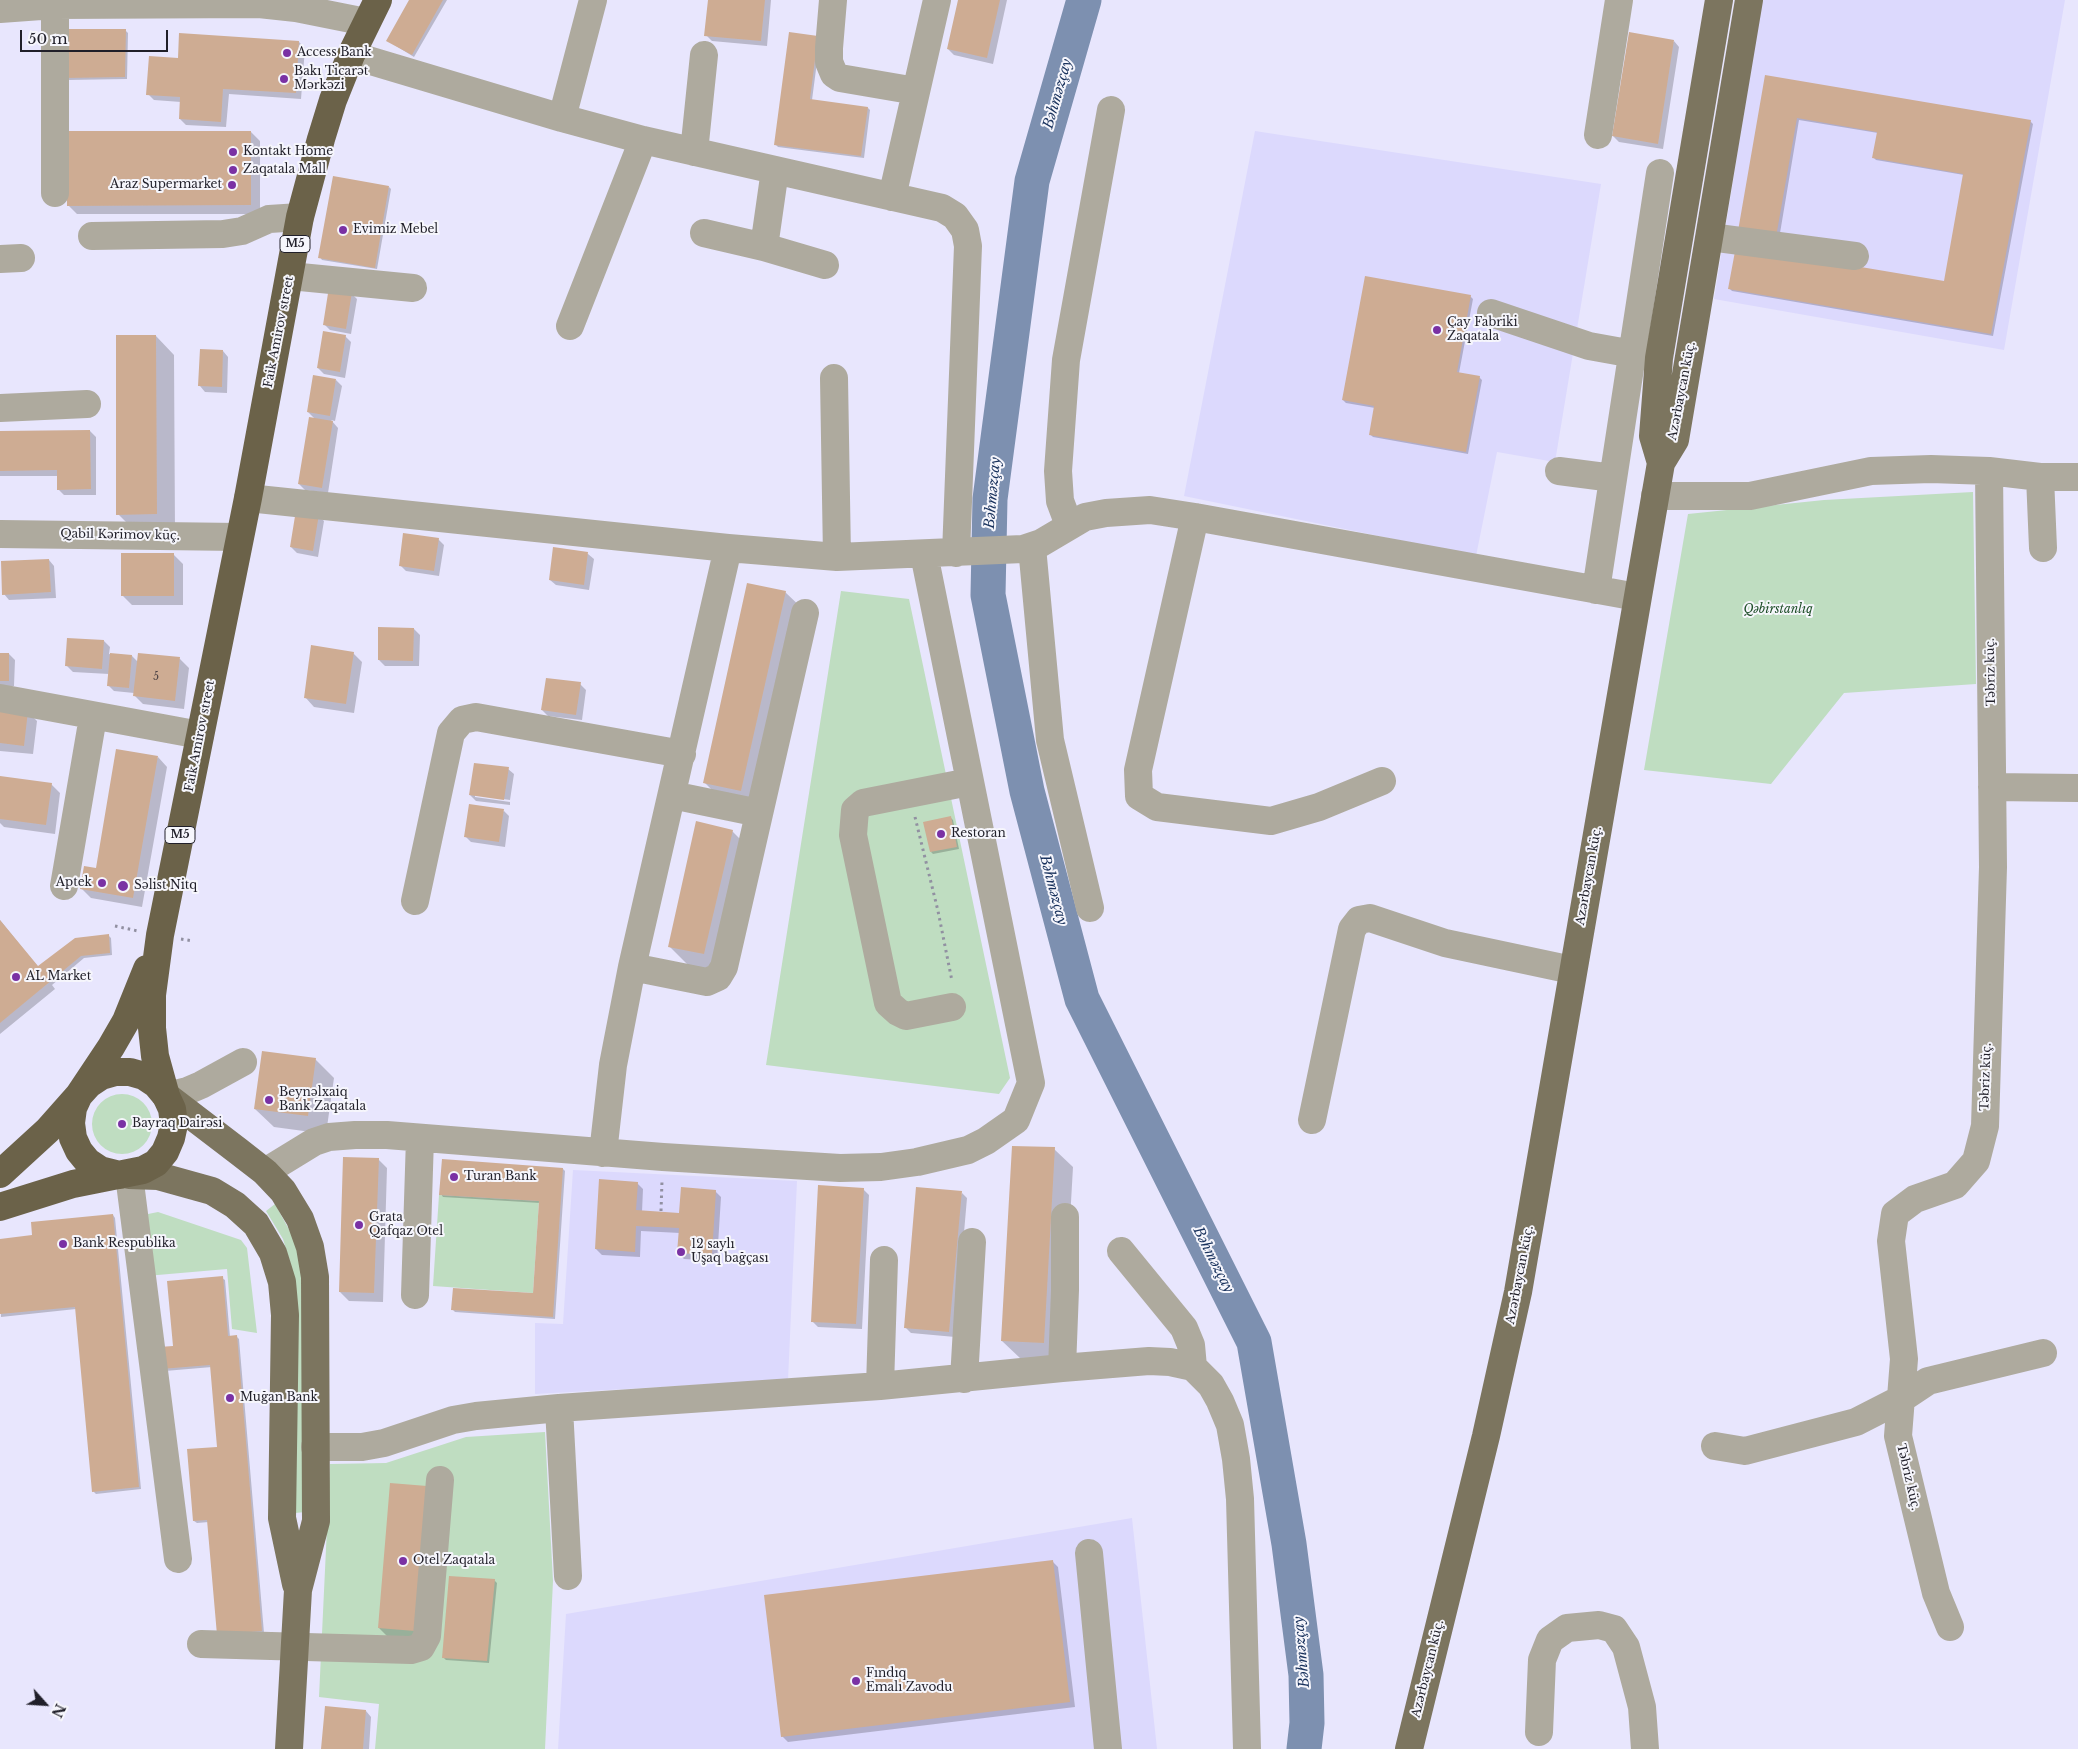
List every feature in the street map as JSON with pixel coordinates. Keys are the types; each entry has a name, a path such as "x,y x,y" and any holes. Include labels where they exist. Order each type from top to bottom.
{"highway":[{"name":"Faik Amirov street","path":"248,498 300,216 321,138 351,55 372,11"},
{"name":"M5","path":"239,537 248,498"},
{"name":"Faik Amirov street","path":"160,935 239,537"},
{"path":"129,1174 114,1174 100,1170 88,1162 78,1151 73,1138 71,1123 73,1108 79,1095 111,1048 126,1021 160,935"},
{"path":"0,1207 73,1184 143,1170 156,1163 165,1152 172,1138 174,1124 155,1056 152,1028 152,995 160,935"},
{"path":"3,1166 48,1130 89,1084 101,1076 115,1072 130,1072 144,1076 156,1084 166,1096"}],"main road":[{"path":"1661,463 1653,436 1659,358 1719,0"},
{"name":"Azərbaycan küç.","path":"1409,1749 1486,1436 1518,1292 1655,496 1661,463 1675,440 1749,0"},
{"path":"1680,232 1710,237"},
{"path":"166,1096 265,1172 288,1198 300,1219 310,1247 315,1277 316,1522 298,1590 289,1749"},
{"path":"129,1174 158,1176 212,1191 234,1205 256,1224 273,1253 282,1282 285,1315 282,1518 298,1590"}],"street":[{"path":"562,118 593,0"},
{"path":"833,0 829,62 834,74 840,78 916,91"},
{"path":"892,197 937,0"},
{"path":"1598,135 1619,0"},
{"path":"0,9 55,3 193,2 372,11"},
{"path":"55,3 55,193"},
{"path":"351,55 642,140 942,208 955,216 965,230 968,246 962,552"},
{"path":"694,152 704,55"},
{"path":"1069,525 1060,500 1058,471 1066,360 1111,110"},
{"path":"570,326 642,140"},
{"path":"764,247 775,170"},
{"path":"1596,590 1660,173"},
{"path":"92,236 223,234 242,231 269,219 300,216"},
{"path":"704,234 764,247 825,265"},
{"path":"1710,237 1855,256"},
{"path":"290,276 413,288"},
{"path":"1491,312 1588,346 1659,358"},
{"path":"834,378 836,557"},
{"path":"0,408 88,404"},
{"path":"1655,496 1750,496 1871,471 1931,469 1989,471 2040,477 2078,477"},
{"path":"1559,471 1613,478"},
{"name":"Təbriz küç.","path":"1950,1627 1936,1593 1898,1436 1904,1359 1891,1241 1895,1214 1915,1199 1955,1185 1976,1161 1985,1126 1993,867 1989,471"},
{"path":"2040,477 2043,548"},
{"path":"248,498 728,548 836,557 1028,548 1085,517 1150,510 1195,516 1637,597"},
{"path":"1195,516 1138,770 1138,796 1157,807 1271,821 1319,807 1382,781"},
{"name":"Qabil Kərimov küç.","path":"0,534 239,537"},
{"path":"603,1153 613,1066 632,967 728,548"},
{"path":"1028,548 1050,740 1090,908"},
{"path":"265,1172 298,1150 329,1137 363,1135 664,1158 840,1168 881,1167 917,1162 968,1150 986,1141 1016,1120 1031,1083 924,554"},
{"path":"632,967 707,982 718,977 724,967 805,613"},
{"path":"0,698 93,717 200,735"},
{"path":"64,886 93,717"},
{"path":"415,901 451,733 462,720 476,717 682,754"},
{"path":"952,994 906,1016 888,1003 853,835 855,810 863,803 970,782"},
{"path":"1992,787 2070,790 2078,788"},
{"path":"672,795 759,813"},
{"path":"1312,1120 1352,930 1359,920 1370,918 1445,943 1572,970"},
{"path":"166,1096 187,1091 201,1085 243,1062"},
{"path":"415,1294 420,1138"},
{"path":"129,1174 178,1559"},
{"path":"1062,1368 1065,1217"},
{"path":"964,1378 972,1242"},
{"path":"1120,1250 1184,1328 1191,1345 1193,1367"},
{"path":"880,1386 884,1260"},
{"path":"1715,1446 1746,1451 1856,1422 1901,1399 1928,1381 2043,1353"},
{"path":"316,1447 362,1447 384,1443 452,1420 559,1408 880,1386 1149,1361 1170,1362 1193,1367 1211,1386 1220,1402 1230,1426 1236,1459 1240,1499 1247,1749"},
{"path":"559,1408 568,1576"},
{"path":"201,1644 411,1650 420,1647 427,1636 440,1480"},
{"path":"1089,1553 1108,1749"},
{"path":"1539,1732 1542,1660 1550,1640 1567,1628 1599,1624 1614,1629 1626,1647 1642,1708 1644,1749"}],"path":[{"path":"909,794 938,911 952,994"},
{"path":"661,1211 664,1158"}],"shaded area":[{"path":"1762,0 2065,0 2004,350 1714,299"},
{"path":"1255,131 1601,184 1555,462 1497,452 1476,556 1184,496"},
{"name":"12 saylı Uşaq bağçası","path":"573,1170 797,1181 788,1380 535,1394 535,1323 563,1324"},
{"name":"Fındıq Emalı Zavodu","path":"1132,1518 1157,1749 558,1749 566,1614"}],"green space":[{"name":"Qəbirstanlıq","path":"1973,492 1976,684 1844,693 1771,784 1644,770 1688,514 1824,500"},
{"path":"841,591 909,599 1010,1078 999,1094 766,1065"},
{"path":"122,1094 139,1099 147,1107 152,1124 147,1141 139,1149 122,1154 105,1149 97,1141 92,1124 97,1107 105,1099"},
{"path":"439,1195 539,1201 533,1293 433,1286"},
{"path":"275,1204 292,1235 301,1263 306,1512 295,1513 291,1265 283,1239 266,1211"},
{"path":"158,1212 241,1240 247,1248 257,1333 232,1329 227,1269 146,1276 143,1219 148,1214"},
{"path":"545,1432 553,1581 545,1749 375,1749 379,1704 319,1697 330,1464 386,1463 466,1437"}],"building":[{"path":"409,0 443,0 412,55 386,41"},
{"path":"708,0 765,0 761,41 704,36"},
{"path":"958,0 1000,0 987,58 947,49"},
{"path":"65,29 126,29 125,77 65,78"},
{"path":"789,32 818,36 810,99 868,107 861,156 774,145"},
{"path":"1629,32 1674,40 1658,144 1612,136"},
{"path":"179,33 299,41 296,93 223,89 221,122 179,119 180,97 146,95 149,56 178,58"},
{"path":"1765,75 2031,120 1991,334 1728,289 1736,246 1944,281 1963,174 1872,158 1877,132 1797,118 1776,237 1738,231"},
{"path":"67,131 251,131 251,205 67,206"},
{"path":"333,176 389,186 375,268 318,258"},
{"path":"1365,276 1471,295 1457,372 1480,376 1466,452 1369,435 1374,406 1342,400"},
{"path":"329,287 352,292 346,329 323,325"},
{"path":"323,331 346,335 340,372 317,368"},
{"path":"116,335 156,335 157,514 116,515"},
{"path":"200,349 223,350 222,387 198,386"},
{"path":"313,375 336,379 330,416 307,412"},
{"path":"309,417 333,421 322,488 298,484"},
{"path":"90,430 91,489 57,490 57,470 0,471 0,431"},
{"path":"296,510 319,514 313,551 290,547"},
{"path":"403,533 439,538 434,571 399,566"},
{"path":"553,547 588,552 584,585 549,580"},
{"path":"121,553 174,553 174,596 121,596"},
{"path":"49,559 51,592 2,595 1,561"},
{"path":"747,583 786,591 741,791 703,783"},
{"path":"378,627 414,628 413,661 378,660"},
{"path":"67,638 104,640 102,669 65,666"},
{"path":"311,645 354,652 346,704 304,698"},
{"path":"0,653 9,653 9,681 0,681"},
{"path":"110,653 132,655 129,688 107,686"},
{"path":"138,653 180,657 175,701 133,696"},
{"path":"546,678 581,682 576,715 541,710"},
{"path":"0,707 28,711 24,746 0,743"},
{"path":"116,749 158,756 133,898 80,889 84,866 96,868"},
{"path":"474,763 509,767 504,800 469,795"},
{"path":"0,776 52,783 46,825 0,819"},
{"path":"469,804 504,809 499,842 464,837"},
{"path":"951,816 957,847 930,852 923,822"},
{"path":"696,821 733,830 704,954 668,947"},
{"path":"0,920 38,966 75,938 109,934 110,953 81,956 0,1023"},
{"path":"262,1051 316,1058 308,1116 254,1109"},
{"path":"1012,1146 1055,1147 1044,1343 1001,1341"},
{"path":"343,1157 379,1158 374,1293 339,1292"},
{"path":"442,1159 563,1168 553,1317 451,1310 453,1288 533,1293 539,1201 439,1195"},
{"path":"599,1179 638,1182 636,1210 679,1213 681,1187 716,1190 712,1255 677,1253 679,1228 636,1226 635,1252 595,1249"},
{"path":"818,1185 864,1188 856,1324 811,1322"},
{"path":"916,1187 962,1191 949,1332 904,1328"},
{"path":"113,1214 139,1487 92,1492 75,1307 0,1314 0,1239 32,1235 31,1222"},
{"path":"223,1276 228,1336 237,1335 262,1631 217,1635 207,1520 193,1521 187,1449 217,1447 210,1365 161,1369 159,1347 173,1346 167,1281"},
{"path":"390,1483 427,1486 415,1631 378,1628"},
{"path":"1053,1560 1070,1702 781,1737 764,1595"},
{"path":"449,1576 495,1579 487,1661 442,1658"},
{"path":"325,1706 366,1710 363,1749 321,1749"}],"waterway":[{"name":"Bəhməzçay","path":"1084,0 1032,181 990,499 988,595 1027,791 1082,999 1254,1342 1289,1544 1306,1675 1307,1723 1304,1749"}],"place":[{"name":"Access Bank","path":"287,53"},
{"name":"Bakı Ticarət Mərkəzi","path":"284,79"},
{"name":"Kontakt Home","path":"233,152"},
{"name":"Zaqatala Mall","path":"233,170"},
{"name":"Araz Supermarket","path":"232,185"},
{"name":"Evimiz Mebel","path":"343,230"},
{"name":"Çay Fabriki Zaqatala","path":"1437,330"},
{"name":"Restoran","path":"941,834"},
{"name":"Aptek","path":"102,883"},
{"name":"Səlist Nitq","path":"123,886"},
{"name":"AL Market","path":"16,977"},
{"name":"Beynəlxaiq Bank Zaqatala","path":"269,1100"},
{"name":"Bayraq Dairəsi","path":"122,1124"},
{"name":"Turan Bank","path":"454,1177"},
{"name":"Grata Qafqaz Otel","path":"359,1225"},
{"name":"Bank Respublika","path":"63,1244"},
{"name":"12 saylı Uşaq bağçası","path":"681,1252"},
{"name":"Muğan Bank","path":"230,1398"},
{"name":"Otel Zaqatala","path":"403,1561"},
{"name":"Fındıq Emalı Zavodu","path":"856,1681"}]}
